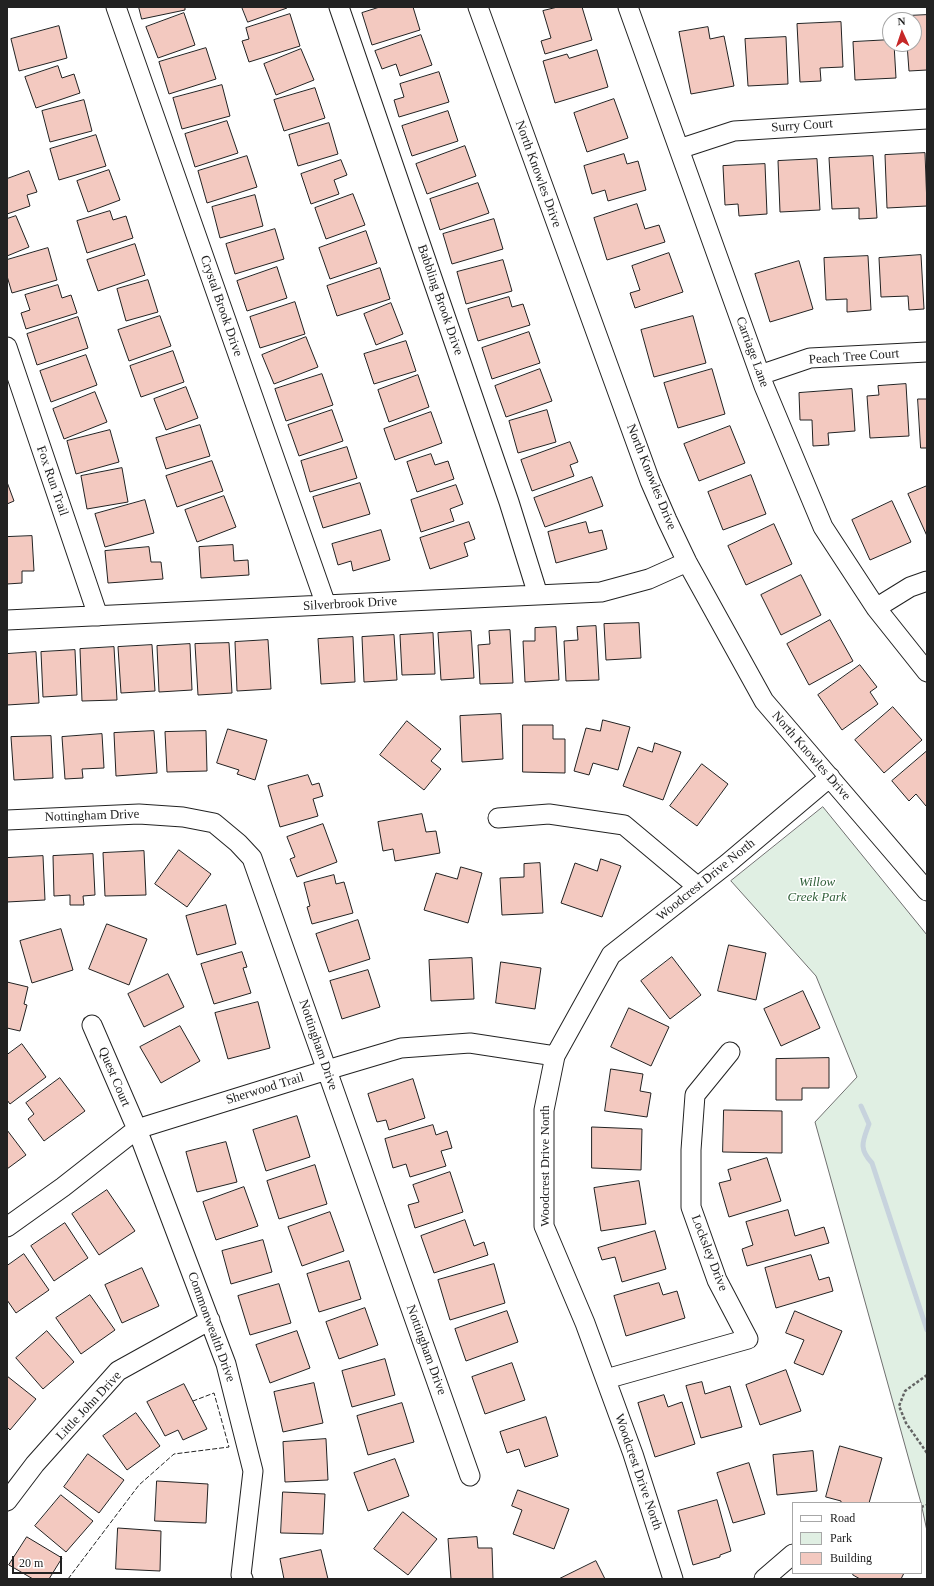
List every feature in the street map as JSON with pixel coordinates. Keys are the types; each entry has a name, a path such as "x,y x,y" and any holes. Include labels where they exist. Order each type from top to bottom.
{"street":[{"name":"Crystal Brook Drive","path":"116,7 326,605"},
{"name":"Babbling Brook Drive","path":"339,7 509,502 538,594"},
{"name":"North Knowles Drive","path":"478,7 650,481 687,562 764,701 927,891"},
{"name":"Carriage Lane","path":"628,7 760,375 824,527 876,608 927,672"},
{"name":"Surry Court","path":"679,149 734,131 927,119"},
{"name":"Fox Run Trail","path":"7,347 98,616"},
{"name":"Peach Tree Court","path":"760,375 810,358 927,352"},
{"name":"Silverbrook Drive","path":"7,620 601,592 649,579 687,562"},
{"path":"876,608 910,587 927,581"},
{"name":"Woodcrest Drive North","path":"673,1579 633,1454 606,1379 585,1323 544,1226 544,1110 555,1056 611,955 698,887 830,777"},
{"name":"Nottingham Drive","path":"7,820 138,814 183,817 214,823 252,858 470,1476"},
{"path":"498,818 549,814 624,825 698,887"},
{"name":"Quest Court","path":"92,1024 137,1130"},
{"name":"Sherwood Trail","path":"7,1227 64,1187 137,1130 327,1070 401,1048 470,1043 555,1056"},
{"name":"Locksley Drive","path":"606,1379 748,1339 716,1280 691,1207 691,1150 695,1095 730,1052"},
{"name":"Commonwealth Drive","path":"137,1130 226,1364 253,1471 241,1575 243,1579"},
{"name":"Little John Drive","path":"7,1502 35,1464 118,1372 210,1320"},
{"path":"764,1579 792,1555"}],"path":[{"path":"927,1375 905,1391 899,1406 906,1423 927,1453"}],"green space":[{"name":"Willow Creek Park","path":"823,807 927,935 927,1531 922,1502 921,1502 815,1122 857,1077 816,976 731,881"}],"building":[{"path":"139,7 185,7 185,10 142,19"},
{"path":"242,7 287,7 287,8 248,22"},
{"path":"380,7 413,7 420,30 372,45 362,13"},
{"path":"558,7 582,7 592,40 545,54 541,41 551,38 543,11"},
{"path":"184,13 195,45 158,58 146,27"},
{"path":"290,14 300,46 249,62 242,41 249,39 246,28"},
{"path":"922,15 927,15 927,70 909,71 908,52 922,52"},
{"path":"841,22 843,67 820,68 821,81 800,82 797,24"},
{"path":"59,26 67,58 19,71 11,39"},
{"path":"708,27 710,39 724,36 734,86 691,94 679,32"},
{"path":"421,35 432,65 400,76 396,64 382,69 375,51"},
{"path":"786,37 788,84 748,86 745,39"},
{"path":"882,40 882,52 894,52 896,78 855,80 853,42"},
{"path":"206,48 216,79 169,94 159,62"},
{"path":"301,49 314,80 276,95 264,64"},
{"path":"597,50 608,87 555,103 543,61 567,54 569,58"},
{"path":"58,66 62,78 74,74 80,93 36,108 25,77"},
{"path":"439,72 449,102 399,117 394,100 404,97 400,84"},
{"path":"222,85 230,116 182,129 173,98"},
{"path":"315,88 325,118 284,131 274,100"},
{"path":"614,99 628,138 587,152 574,113"},
{"path":"84,100 92,131 50,142 42,111"},
{"path":"448,111 458,141 412,156 402,126"},
{"path":"227,121 238,153 195,167 185,134"},
{"path":"329,123 338,154 298,166 289,135"},
{"path":"96,135 106,166 59,180 50,149"},
{"path":"465,146 476,176 427,194 416,164"},
{"path":"925,153 927,206 887,208 885,155"},
{"path":"624,154 627,164 638,161 646,190 608,201 605,190 592,194 584,166"},
{"path":"247,156 257,187 207,203 198,171"},
{"path":"873,156 877,218 859,219 859,208 832,209 829,158"},
{"path":"817,159 820,210 780,212 778,161"},
{"path":"341,160 347,175 334,180 339,194 311,204 301,174"},
{"path":"765,164 767,214 739,216 738,204 725,205 723,166"},
{"path":"109,170 120,200 88,212 77,181"},
{"path":"29,171 37,192 27,195 30,206 7,214 7,179"},
{"path":"478,183 489,213 440,230 430,199"},
{"path":"353,194 365,225 326,239 315,208"},
{"path":"255,195 263,226 220,238 212,207"},
{"path":"637,204 645,229 659,225 665,242 607,260 594,218"},
{"path":"110,211 113,220 126,216 133,238 87,253 77,221"},
{"path":"16,216 29,247 7,256 7,219"},
{"path":"494,219 503,249 452,264 443,234"},
{"path":"275,229 284,259 235,274 226,244"},
{"path":"366,231 377,263 330,279 319,248"},
{"path":"135,244 145,275 98,291 87,260"},
{"path":"48,248 57,280 12,293 7,276 7,260"},
{"path":"669,253 683,292 635,308 630,293 640,290 632,266"},
{"path":"921,255 924,309 909,310 908,296 881,297 879,258"},
{"path":"868,256 871,310 847,312 847,299 826,300 824,258"},
{"path":"503,260 512,291 466,304 457,272"},
{"path":"799,261 813,309 770,322 755,274"},
{"path":"277,267 287,298 247,311 237,281"},
{"path":"380,268 390,299 337,316 327,286"},
{"path":"148,280 158,312 126,321 117,289"},
{"path":"58,285 62,298 71,295 77,313 26,329 21,313 30,310 25,295"},
{"path":"509,297 512,307 523,304 530,325 478,341 468,309"},
{"path":"295,302 305,334 260,348 250,317"},
{"path":"391,303 403,334 376,345 364,314"},
{"path":"160,316 171,346 129,361 118,330"},
{"path":"693,316 706,363 654,377 641,330"},
{"path":"78,317 88,348 37,365 27,334"},
{"path":"529,332 540,363 492,379 482,348"},
{"path":"306,337 318,367 274,384 262,355"},
{"path":"406,341 416,371 374,384 364,354"},
{"path":"173,351 184,382 141,397 130,366"},
{"path":"86,355 97,385 51,402 40,371"},
{"path":"540,369 552,401 506,417 495,386"},
{"path":"712,369 725,414 678,428 664,383"},
{"path":"322,374 333,405 286,421 275,389"},
{"path":"418,375 429,407 389,422 378,390"},
{"path":"906,384 909,436 870,438 867,396 879,395 878,386"},
{"path":"186,387 198,418 166,430 154,399"},
{"path":"852,389 855,431 828,433 829,445 813,446 812,420 800,420 799,393"},
{"path":"95,392 107,422 64,439 53,409"},
{"path":"918,399 927,399 927,448 921,448"},
{"path":"332,410 343,441 299,456 288,425"},
{"path":"547,410 556,442 518,453 509,421"},
{"path":"431,412 442,443 395,460 384,429"},
{"path":"200,425 210,456 166,469 156,438"},
{"path":"730,426 745,463 699,481 684,444"},
{"path":"110,430 119,462 76,474 67,441"},
{"path":"570,442 578,462 570,465 574,476 532,491 521,460"},
{"path":"347,447 357,478 310,492 301,461"},
{"path":"431,454 435,465 448,461 454,479 417,492 407,462"},
{"path":"212,461 223,491 177,507 166,476"},
{"path":"122,468 128,502 87,509 81,476"},
{"path":"751,475 766,514 723,530 708,492"},
{"path":"592,477 603,506 545,527 534,498"},
{"path":"7,482 14,501 7,504"},
{"path":"360,483 370,514 323,528 313,497"},
{"path":"456,485 463,504 450,509 454,521 421,532 411,500"},
{"path":"927,486 927,536 908,494"},
{"path":"224,496 236,527 197,542 185,510"},
{"path":"145,500 154,533 105,547 95,514"},
{"path":"892,501 911,542 870,560 852,520"},
{"path":"469,522 475,539 464,543 468,556 430,569 420,538"},
{"path":"586,522 589,533 602,530 607,549 556,563 548,532"},
{"path":"774,524 792,564 746,585 728,546"},
{"path":"381,530 390,560 353,571 351,561 338,565 332,544"},
{"path":"32,536 34,571 22,571 22,583 7,584 7,537"},
{"path":"233,545 234,561 248,560 249,575 201,578 199,547"},
{"path":"149,547 151,562 161,562 163,579 108,583 105,551"},
{"path":"801,575 821,615 781,635 761,595"},
{"path":"830,620 853,661 809,685 787,644"},
{"path":"639,623 641,658 606,660 604,624"},
{"path":"596,626 599,680 566,681 564,641 578,640 577,627"},
{"path":"556,627 559,680 525,682 523,641 535,641 535,628"},
{"path":"510,630 513,683 480,684 478,645 490,644 489,631"},
{"path":"471,631 474,678 441,680 438,633"},
{"path":"433,633 435,674 402,675 400,635"},
{"path":"394,635 397,680 364,682 362,637"},
{"path":"353,637 355,682 321,684 318,639"},
{"path":"268,640 271,689 237,691 235,642"},
{"path":"229,643 232,693 198,695 195,644"},
{"path":"190,644 192,690 159,692 157,646"},
{"path":"152,645 155,691 121,693 118,647"},
{"path":"114,647 117,700 82,701 80,649"},
{"path":"75,650 77,695 43,697 41,652"},
{"path":"36,652 39,703 7,705 7,654"},
{"path":"860,665 877,687 870,692 878,704 842,730 818,695"},
{"path":"893,707 922,740 884,773 855,740"},
{"path":"501,714 503,759 462,762 460,716"},
{"path":"603,720 630,727 618,770 593,763 589,775 574,771 586,728 600,731"},
{"path":"407,721 441,749 431,761 441,769 424,790 380,755"},
{"path":"523,725 553,725 553,739 565,739 565,773 523,772"},
{"path":"228,729 267,740 255,780 237,774 239,770 217,763"},
{"path":"154,731 157,773 116,776 114,733"},
{"path":"206,731 207,771 167,772 165,732"},
{"path":"102,734 104,768 82,769 83,778 65,779 62,737"},
{"path":"51,736 53,778 14,780 11,737"},
{"path":"655,743 681,752 663,800 623,786 638,747 652,752"},
{"path":"927,751 926,806 916,794 909,801 892,781"},
{"path":"702,764 728,784 697,826 670,806"},
{"path":"308,775 312,785 319,783 323,796 313,799 318,816 280,827 268,786"},
{"path":"422,814 426,832 436,831 440,853 395,861 393,849 383,851 378,822"},
{"path":"323,824 337,862 297,877 290,859 295,857 287,837"},
{"path":"179,850 211,874 187,907 155,884"},
{"path":"144,851 146,895 105,896 103,853"},
{"path":"93,854 95,895 83,896 84,905 70,905 70,895 54,896 53,856"},
{"path":"43,856 45,900 7,902 7,858"},
{"path":"601,859 621,866 602,917 561,903 575,863 597,871"},
{"path":"540,863 543,913 502,915 500,878 524,877 524,864"},
{"path":"461,867 482,873 468,923 424,910 436,873 457,879"},
{"path":"334,875 336,884 344,882 353,913 312,924 307,907 310,906 304,883"},
{"path":"226,905 236,944 197,955 186,916"},
{"path":"358,920 370,959 329,972 316,934"},
{"path":"107,924 147,939 129,985 89,969"},
{"path":"61,929 73,970 32,983 20,941"},
{"path":"729,945 766,953 756,1000 718,991"},
{"path":"242,952 247,967 243,968 251,993 214,1004 201,964"},
{"path":"672,957 701,995 670,1019 641,981"},
{"path":"472,958 474,999 431,1001 429,960"},
{"path":"501,962 541,968 535,1009 496,1003"},
{"path":"368,970 380,1007 342,1019 330,981"},
{"path":"168,974 184,1007 144,1027 128,994"},
{"path":"7,982 28,987 24,1004 27,1005 20,1031 7,1028"},
{"path":"803,991 820,1028 781,1046 764,1009"},
{"path":"258,1002 270,1048 228,1059 215,1013"},
{"path":"629,1008 669,1027 651,1066 611,1047"},
{"path":"180,1026 200,1061 161,1083 140,1047"},
{"path":"22,1044 46,1077 10,1104 7,1100 7,1055"},
{"path":"829,1058 829,1088 802,1088 802,1100 776,1100 776,1059"},
{"path":"611,1069 643,1074 640,1091 651,1093 647,1117 605,1111"},
{"path":"60,1078 85,1111 44,1141 28,1119 34,1114 26,1103"},
{"path":"413,1079 425,1118 389,1130 386,1120 377,1122 368,1094"},
{"path":"724,1110 782,1111 782,1153 723,1152"},
{"path":"297,1116 310,1157 266,1171 253,1130"},
{"path":"433,1125 436,1135 447,1131 452,1148 441,1151 446,1166 410,1177 406,1164 393,1168 385,1139"},
{"path":"592,1127 642,1129 641,1170 592,1168"},
{"path":"7,1130 26,1155 7,1169"},
{"path":"226,1142 237,1182 197,1192 186,1152"},
{"path":"767,1158 781,1201 729,1217 719,1183 731,1180 728,1170"},
{"path":"315,1165 327,1204 279,1219 267,1181"},
{"path":"450,1172 463,1212 415,1228 408,1205 419,1202 413,1185"},
{"path":"639,1181 646,1224 601,1231 594,1188"},
{"path":"244,1187 258,1226 216,1240 203,1202"},
{"path":"107,1190 135,1231 99,1255 72,1214"},
{"path":"788,1210 795,1236 824,1227 829,1243 747,1266 742,1249 753,1245 746,1222"},
{"path":"330,1212 344,1251 302,1266 288,1227"},
{"path":"465,1220 474,1246 484,1242 488,1255 434,1273 421,1236"},
{"path":"65,1223 88,1258 54,1281 31,1246"},
{"path":"655,1231 666,1269 622,1282 615,1257 602,1260 598,1248"},
{"path":"263,1240 272,1272 231,1284 222,1251"},
{"path":"24,1254 49,1290 16,1313 7,1300 7,1266"},
{"path":"811,1255 819,1280 829,1277 833,1291 776,1308 765,1268"},
{"path":"349,1261 361,1299 319,1312 307,1274"},
{"path":"494,1264 505,1303 450,1320 438,1280"},
{"path":"142,1268 159,1306 122,1323 105,1285"},
{"path":"659,1283 663,1295 677,1291 685,1318 626,1336 614,1296"},
{"path":"279,1284 291,1323 250,1335 238,1296"},
{"path":"90,1295 115,1330 81,1354 56,1318"},
{"path":"365,1308 378,1345 339,1359 326,1322"},
{"path":"507,1311 518,1342 466,1361 455,1329"},
{"path":"795,1311 842,1331 823,1375 794,1363 804,1340 786,1333"},
{"path":"47,1331 74,1362 43,1389 16,1358"},
{"path":"297,1331 310,1368 270,1383 256,1345"},
{"path":"385,1359 395,1395 352,1407 342,1371"},
{"path":"512,1363 525,1400 485,1414 472,1377"},
{"path":"786,1370 801,1411 760,1425 746,1385"},
{"path":"7,1376 36,1399 10,1430 7,1427"},
{"path":"702,1382 705,1394 730,1386 742,1427 701,1438 686,1386"},
{"path":"314,1383 323,1423 283,1432 274,1392"},
{"path":"184,1384 207,1429 183,1440 178,1430 165,1436 147,1402"},
{"path":"664,1395 668,1407 682,1402 695,1444 655,1457 638,1403"},
{"path":"402,1403 414,1442 368,1455 357,1416"},
{"path":"136,1413 160,1446 127,1470 103,1436"},
{"path":"546,1417 558,1456 525,1467 519,1449 507,1453 500,1432"},
{"path":"326,1439 328,1480 285,1482 283,1442"},
{"path":"840,1446 882,1458 869,1502 841,1502 826,1497"},
{"path":"813,1451 817,1491 777,1495 773,1455"},
{"path":"88,1454 124,1480 99,1513 64,1487"},
{"path":"395,1459 409,1496 368,1511 354,1473"},
{"path":"749,1463 765,1514 733,1523 717,1473"},
{"path":"157,1481 208,1484 206,1523 155,1521"},
{"path":"518,1490 569,1509 554,1549 513,1534 522,1510 512,1506"},
{"path":"283,1492 325,1494 323,1534 281,1533"},
{"path":"61,1495 93,1521 66,1552 35,1526"},
{"path":"717,1500 731,1551 720,1555 720,1557 693,1565 678,1511"},
{"path":"403,1512 437,1539 408,1575 374,1549"},
{"path":"118,1528 161,1531 160,1571 116,1569"},
{"path":"27,1537 62,1558 49,1579 33,1579 9,1565"},
{"path":"477,1537 478,1548 492,1548 493,1579 451,1579 448,1539"},
{"path":"321,1550 328,1579 284,1579 280,1559"},
{"path":"596,1561 605,1579 559,1579"},
{"path":"904,1574 901,1579 860,1579 853,1575"}],"waterway":[{"path":"861,1106 869,1124 863,1149 872,1163 927,1330"}],"fence":[{"path":"68,1579 139,1485 174,1454 229,1447 214,1393 193,1401"}]}
